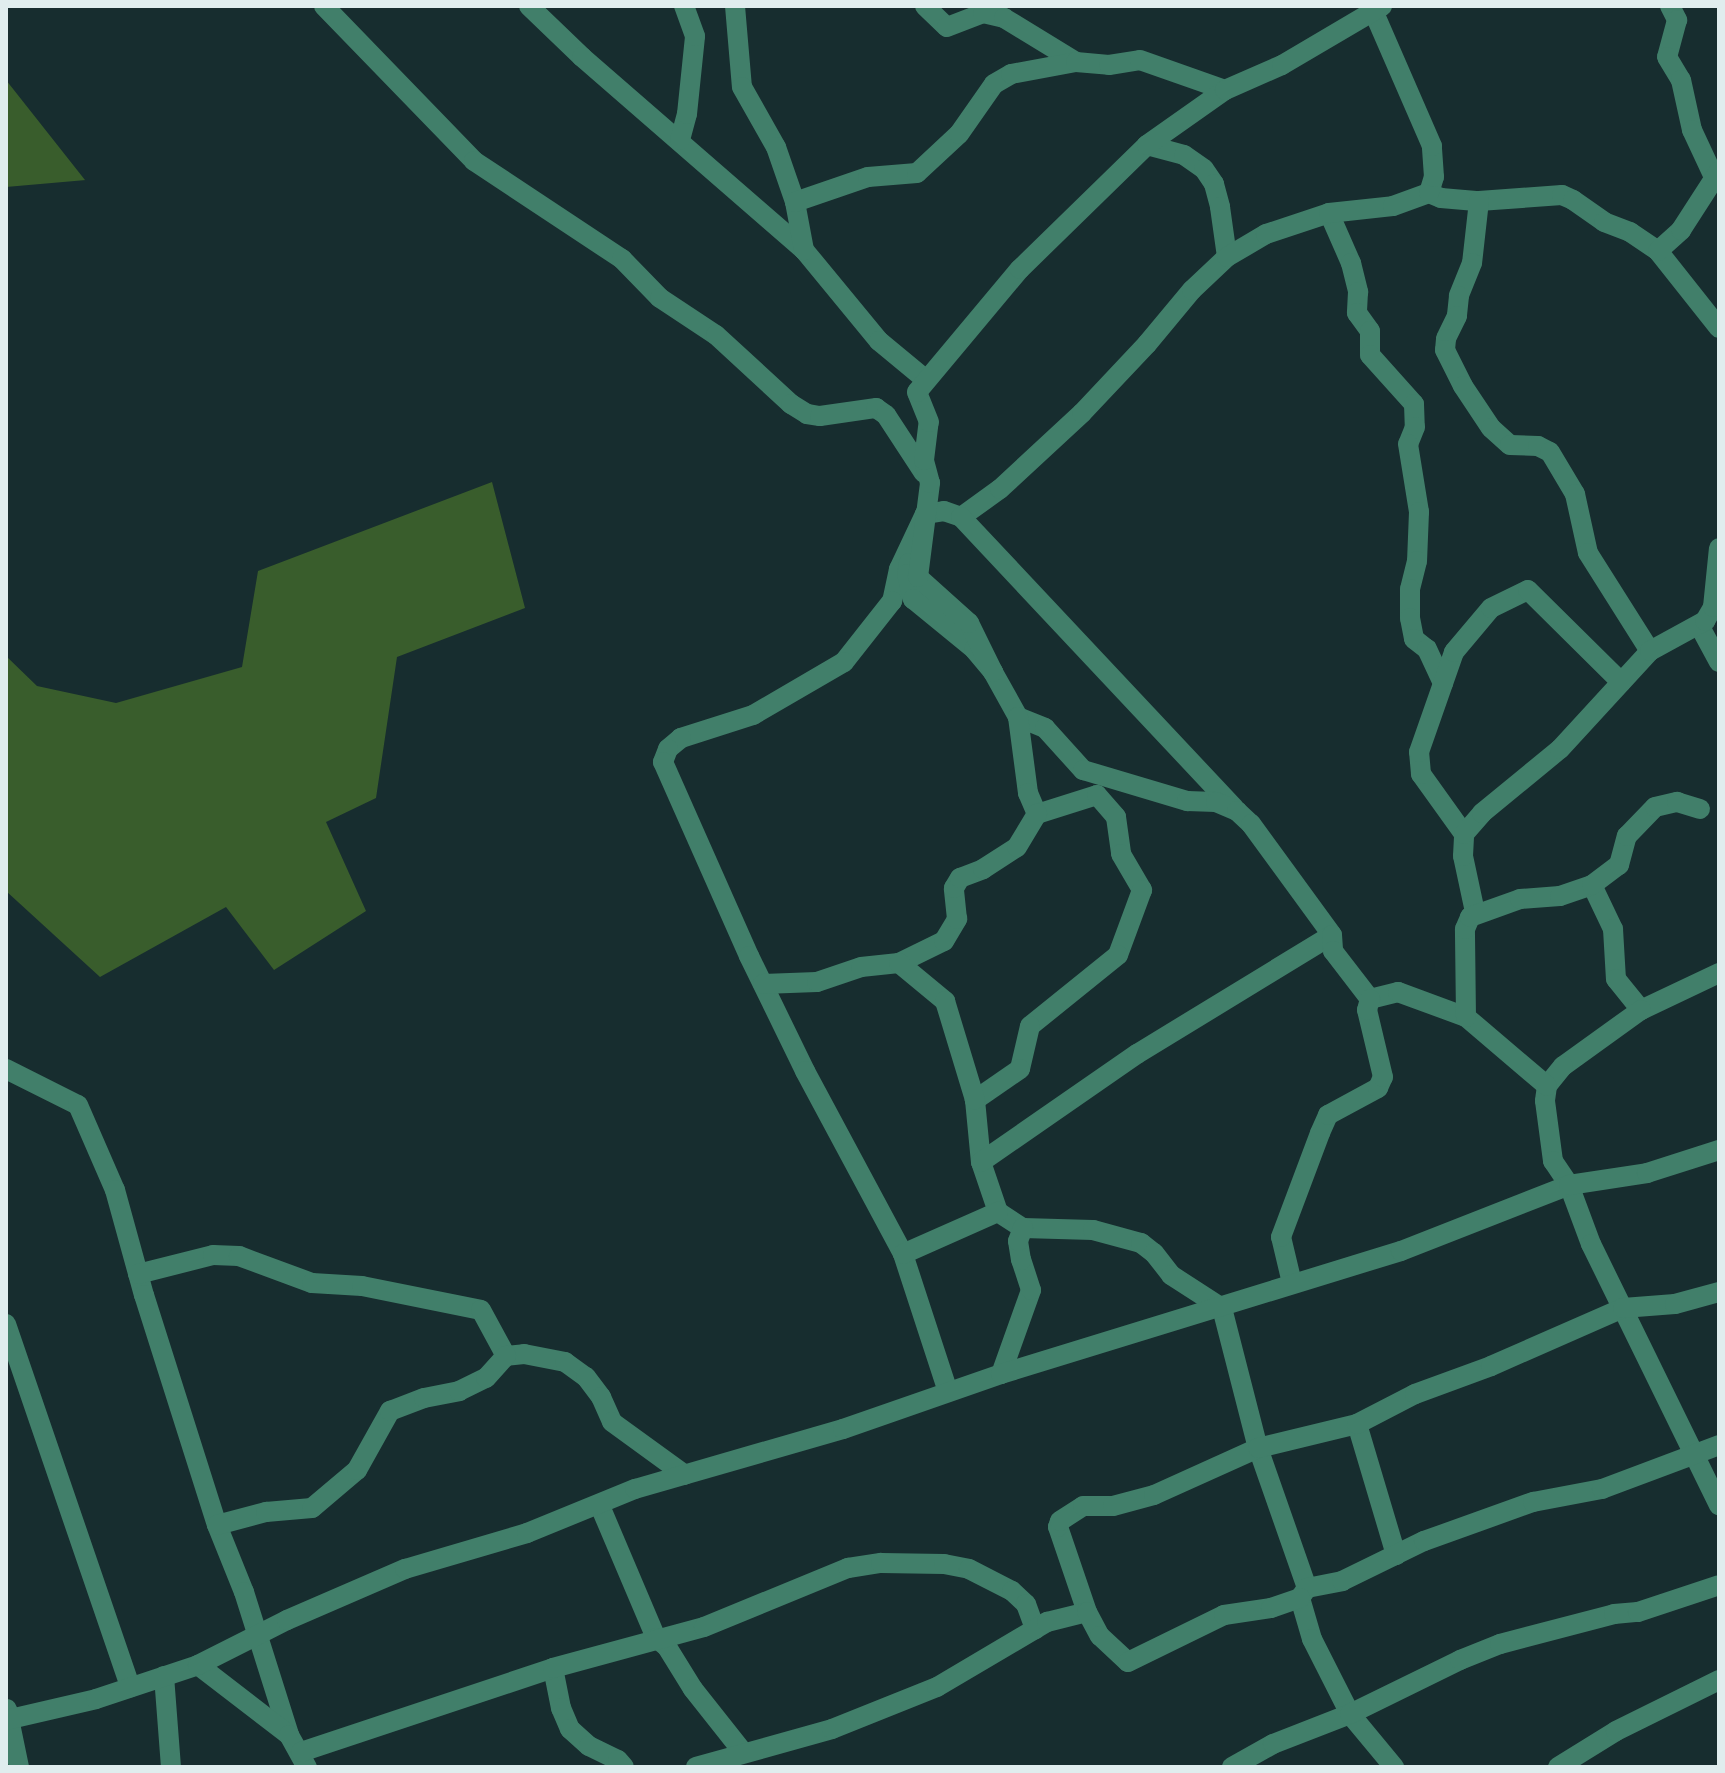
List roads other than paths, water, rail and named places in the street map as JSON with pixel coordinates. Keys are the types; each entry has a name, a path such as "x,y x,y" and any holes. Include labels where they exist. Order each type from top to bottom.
{"street":[{"path":"324,6 474,161 622,259 660,298 716,335 791,404 807,414 820,416 876,408 886,415 930,483"},
{"path":"529,6 582,57 804,250 879,341 925,379"},
{"path":"680,140 687,114 695,36 684,6"},
{"path":"735,6 742,87 776,147 795,202 804,250"},
{"path":"925,6 947,27 983,13 1010,12 1076,62"},
{"path":"1658,251 1681,230 1698,207 1716,173 1692,130 1681,80 1667,57 1677,20 1670,6"},
{"path":"1037,814 1028,793 1018,717 969,623 918,577 930,483 924,460 929,422 917,392 925,379 1020,269 1147,145 1225,90 1282,65 1375,7 1432,146 1434,177 1429,193"},
{"path":"795,202 868,177 917,173 959,134 994,84 1011,74 1076,62 1109,65 1140,60 1225,90"},
{"path":"1147,145 1184,155 1204,169 1214,184 1227,257"},
{"path":"961,517 1000,489 1082,413 1147,344 1192,290 1227,257 1266,234 1329,213 1393,206 1429,193 1441,198 1479,201 1562,195 1658,251 1719,328"},
{"path":"1479,201 1472,263 1459,296 1457,316 1446,339 1445,350 1463,386 1491,428 1510,445 1538,446 1550,452 1575,494 1588,553 1650,651"},
{"path":"1329,213 1351,263 1358,292 1357,313 1370,331 1370,355 1414,404 1415,427 1408,444 1419,512 1410,618 1414,639 1427,649 1443,683"},
{"path":"925,514 944,511 961,517 1251,824 1332,935 1333,951 1370,999"},
{"path":"925,514 899,569 892,601 844,662 753,715 681,738 668,749 663,762 763,984 903,1254 948,1392"},
{"path":"914,533 907,574 913,599 974,649 993,672"},
{"path":"1466,1017 1465,929 1475,912 1463,856 1464,834 1482,813 1560,749 1650,651 1699,625 1713,607 1719,548"},
{"path":"1464,834 1421,774 1419,752 1423,733 1462,639 1491,608 1528,590 1621,682"},
{"path":"1699,625 1719,662"},
{"path":"1018,717 1045,728 1083,770 1187,801 1216,802 1237,811"},
{"path":"763,984 817,982 861,967 899,963 944,941 957,919 954,888 960,878 983,869 1017,847 1037,814 1097,795 1116,817 1121,854 1142,890 1118,955 1030,1026 1020,1069 975,1100"},
{"path":"1475,912 1520,899 1560,896 1592,885 1619,865 1627,836 1655,807 1677,802 1700,809"},
{"path":"1592,885 1613,929 1616,979 1641,1010"},
{"path":"981,1162 1137,1054 1332,935"},
{"path":"899,963 945,1001 975,1100 981,1162 998,1212 1023,1228 1093,1230 1141,1243 1154,1253 1171,1275 1222,1308 1258,1448 1304,1593 1312,1639 1350,1714 1394,1767"},
{"path":"1719,973 1641,1010 1563,1066 1547,1086 1545,1101 1553,1161 1569,1185 1591,1244 1719,1505"},
{"path":"1370,999 1398,992 1466,1017 1547,1086"},
{"path":"1292,1283 1281,1237 1320,1133 1328,1115 1378,1088 1383,1077 1367,1010 1370,999"},
{"path":"6,1069 78,1105 115,1190 138,1274 217,1525 299,1751"},
{"path":"19,1767 8,1714 130,1687 198,1665 405,1569 527,1533 600,1506 635,1489 843,1429 1001,1374 1401,1251 1569,1185 1647,1173 1719,1150"},
{"path":"903,1254 998,1212"},
{"path":"1001,1374 1031,1290 1018,1241 1023,1228"},
{"path":"138,1274 213,1255 239,1256 312,1283 362,1286 481,1310 506,1356"},
{"path":"1719,1292 1675,1304 1623,1308 1491,1366 1415,1394 1357,1424 1258,1448 1154,1495 1113,1506 1083,1506 1060,1521 1058,1527 1087,1612 1100,1636 1128,1662 1224,1615 1271,1608 1342,1581 1424,1541 1533,1502 1602,1489 1719,1445"},
{"path":"6,1324 130,1687"},
{"path":"217,1525 266,1512 312,1508 357,1470 390,1411 424,1398 459,1391 486,1378 506,1356 524,1354 565,1362 586,1377 601,1397 612,1422 685,1475"},
{"path":"1357,1424 1396,1555"},
{"path":"600,1506 656,1638 667,1647 693,1689 743,1752"},
{"path":"299,1751 553,1668 704,1627 848,1568 881,1563 944,1564 969,1569 1012,1591 1026,1604 1035,1629"},
{"path":"1232,1767 1273,1744 1350,1714 1460,1660 1500,1644 1614,1614 1638,1612 1719,1585"},
{"path":"696,1767 832,1729 937,1687 1047,1622 1087,1612"},
{"path":"198,1665 299,1751"},
{"path":"553,1668 561,1708 570,1729 589,1746 618,1760 624,1767"},
{"path":"164,1676 171,1767"},
{"path":"1558,1767 1616,1731 1719,1680"}]}
